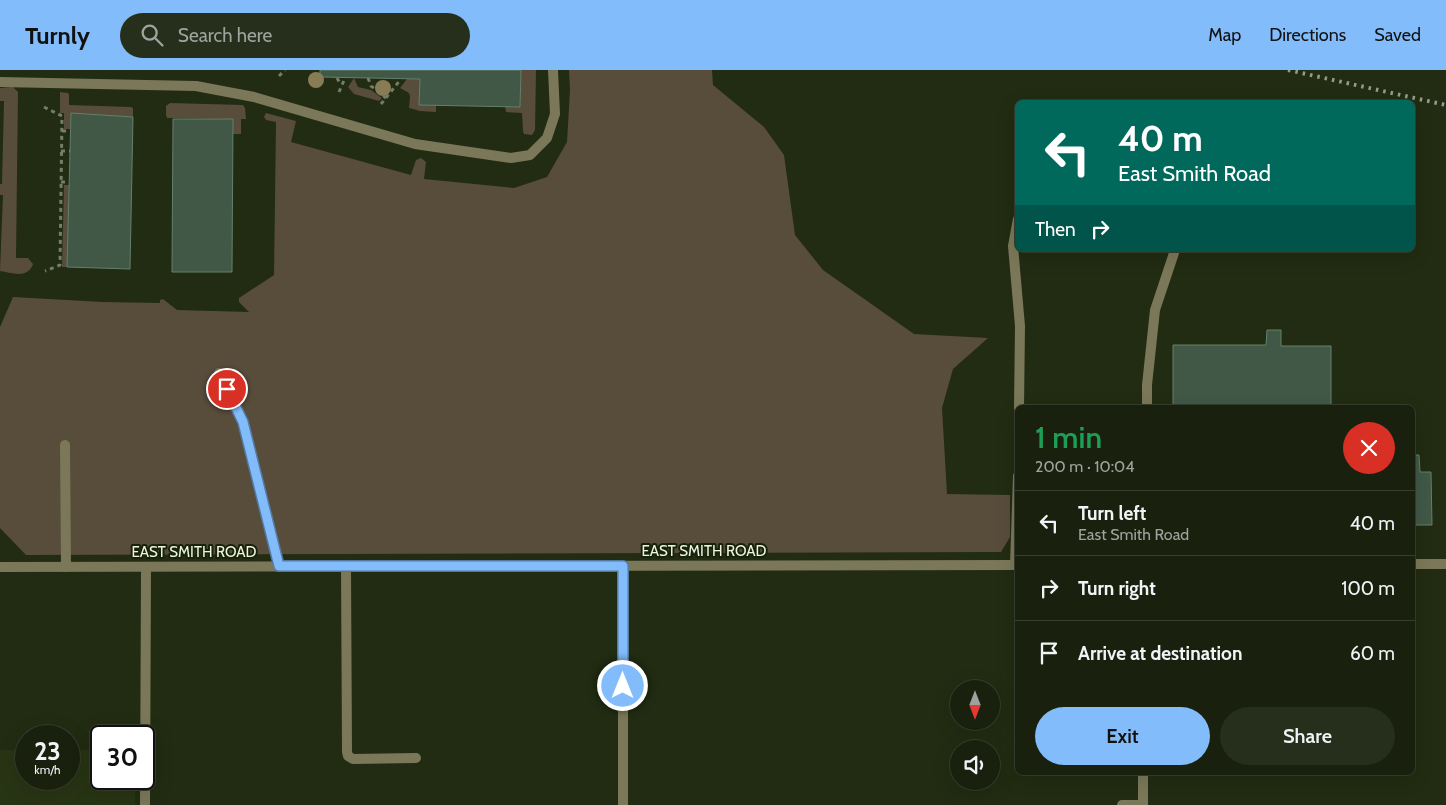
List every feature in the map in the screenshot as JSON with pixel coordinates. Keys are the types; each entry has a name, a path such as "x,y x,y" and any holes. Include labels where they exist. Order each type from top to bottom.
{"street":[{"path":"0,82 196,86 254,97 415,144 511,158 530,155 547,138 555,114 552,70"},
{"path":"1015,235 1013,246 1020,326 1019,405"},
{"path":"1147,405 1147,385 1155,310 1174,252"},
{"path":"219,373 243,422 279,566"},
{"path":"65,445 66,567"},
{"path":"1415,564 1446,564"},
{"name":"EAST SMITH ROAD","path":"0,567 1015,565"},
{"path":"346,566 348,756 352,759 416,758"},
{"path":"622,805 623,566"},
{"path":"145,805 146,567"},
{"path":"1122,805 1143,805 1143,775"}],"path":[{"path":"279,76 285,70"},
{"path":"337,78 342,85"},
{"path":"340,92 345,78"},
{"path":"368,78 372,86 386,98"},
{"path":"381,104 402,79"},
{"path":"44,107 62,116 60,264 45,271"},
{"path":"62,131 70,132"},
{"path":"61,151 70,151"},
{"path":"61,182 69,182"}],"shaded area":[{"path":"521,70 536,70 535,130 532,135 524,134 522,113 506,112 505,106 520,107"},
{"path":"569,70 712,70 713,85 764,127 784,155 795,235 823,270 914,334 988,338 953,369 942,408 947,494 1010,495 1010,537 1001,552 26,555 0,528 0,327 13,297 160,303 160,300 163,299 177,310 249,312 239,302 239,298 274,275 276,122 266,120 264,117 266,113 296,121 291,142 411,175 416,160 421,158 426,162 424,179 514,188 547,177 567,142 570,90"},
{"path":"354,78 358,87 371,90 382,98 379,101 354,94 348,87"},
{"path":"407,79 420,79 419,104 436,105 436,112 409,108 409,93 400,88"},
{"path":"13,87 18,92 16,258 28,258 33,264 27,272 19,274 0,271 3,195 0,195 0,184 2,184 4,101 0,101 0,88"},
{"path":"60,92 68,93 69,105 131,107 133,108 133,117 71,113 70,129 64,129 64,113 60,113"},
{"path":"170,103 243,105 246,119 241,119 241,134 233,134 233,119 167,118 166,106"},
{"path":"64,185 69,185 67,267 62,267"},
{"path":"0,750 15,750 15,790 80,790 80,750 90,750 90,790 135,790 135,805 0,805"}],"building":[{"path":"320,70 521,70 520,107 419,105 420,79 320,77"},
{"path":"71,113 133,117 130,269 67,267"},
{"path":"173,119 233,119 232,272 172,272"},
{"path":"1267,330 1281,330 1281,346 1331,346 1331,405 1173,405 1173,345 1266,345"},
{"path":"1415,455 1419,455 1420,472 1431,472 1432,525 1415,525"}],"railway":[{"path":"1288,70 1446,105"}],"route":[{"path":"227,389 243,422 279,566 623,566 623,686"}]}
